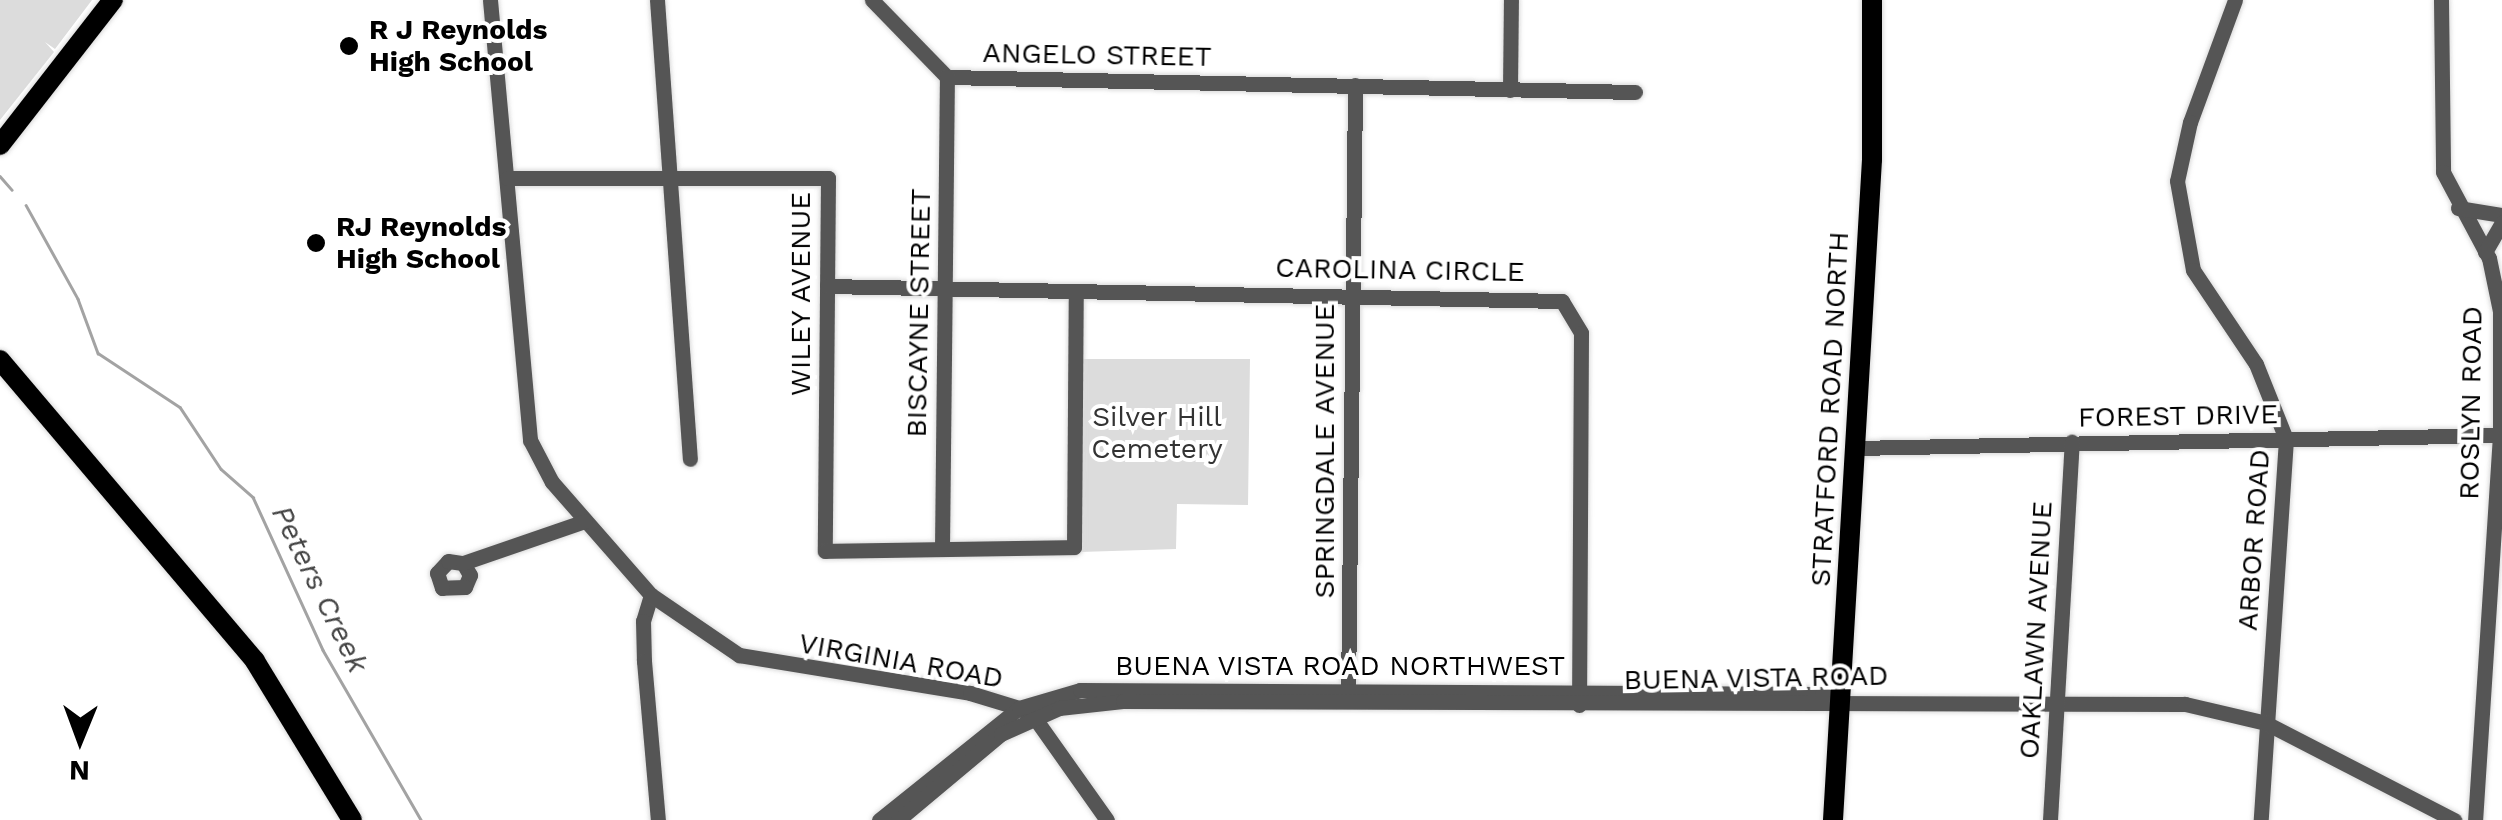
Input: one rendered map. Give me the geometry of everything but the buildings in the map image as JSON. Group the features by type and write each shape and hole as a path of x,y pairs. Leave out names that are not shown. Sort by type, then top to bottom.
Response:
{"main road":[{"path":"0,144 113,0"},
{"name":"STRATFORD ROAD NORTH","path":"1833,820 1872,159 1872,0"},
{"path":"0,360 255,661 352,820"}],"street":[{"name":"VIRGINIA ROAD","path":"490,0 530,440 552,482 650,595 739,655 970,694 1019,708 1034,717 1107,820"},
{"path":"657,0 690,459"},
{"name":"ANGELO STREET","path":"872,0 947,78 1355,86"},
{"path":"1510,90 1511,0"},
{"name":"ARBOR ROAD","path":"2235,0 2180,153 2178,200 2193,270 2256,364 2286,439 2260,820"},
{"name":"ROSLYN ROAD","path":"2441,0 2443,172 2458,208 2485,252 2500,311 2501,435 2475,820"},
{"name":"BISCAYNE STREET","path":"942,550 947,78"},
{"path":"1355,86 1635,92"},
{"name":"SPRINGDALE AVENUE","path":"1348,696 1355,86"},
{"name":"WILEY AVENUE","path":"507,178 828,178 825,551 942,550"},
{"path":"2458,208 2502,219 2485,252"},
{"name":"CAROLINA CIRCLE","path":"827,286 944,291 1543,297 1575,314 1582,375 1579,699"},
{"path":"942,550 1074,547 1076,292"},
{"name":"FOREST DRIVE","path":"1855,448 2501,435"},
{"name":"OAKLAWN AVENUE","path":"2050,820 2072,442"},
{"path":"463,563 585,521"},
{"path":"650,595 643,621 644,661 658,820"},
{"path":"2484,649 2502,648"},
{"name":"BUENA VISTA ROAD NORTHWEST","path":"879,820 1019,708 1096,689 1348,696"},
{"name":"BUENA VISTA ROAD","path":"1034,717 1091,702 1348,696 1822,707 1840,701 2186,704 2266,723 2454,820"},
{"path":"898,820 1001,734 1034,717"}],"green space":[{"path":"0,0 92,0 55,49 45,42 54,52 0,120"},
{"name":"Silver Hill Cemetery","path":"1081,359 1250,359 1248,505 1177,504 1176,549 1080,552"}],"waterway":[{"name":"Peters Creek","path":"0,176 12,190"},
{"name":"Peters Creek","path":"26,205 78,299 98,353 180,407 221,469 253,497 323,650 421,820"}],"place":[{"name":"R J Reynolds High School","path":"349,46"},
{"name":"RJ Reynolds High School","path":"316,243"}]}
